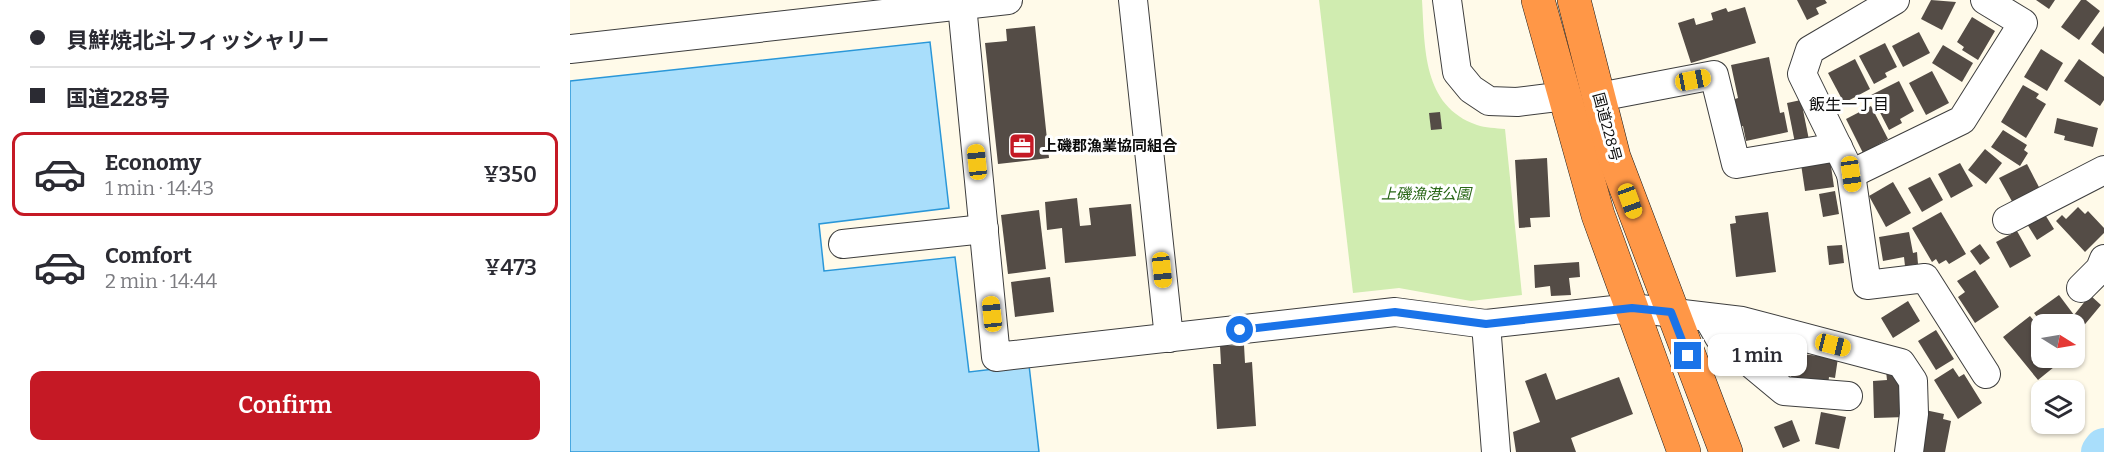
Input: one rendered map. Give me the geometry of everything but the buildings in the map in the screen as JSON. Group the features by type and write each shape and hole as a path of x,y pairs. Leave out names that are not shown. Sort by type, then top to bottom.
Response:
{"highway":[{"path":"1538,0 1598,215 1632,308 1677,446"},
{"name":"国道228号","path":"1574,0 1614,157 1726,452"}],"street":[{"path":"570,49 1008,0"},
{"path":"1133,0 1169,338"},
{"path":"1447,0 1457,72 1470,89 1489,100 1517,102 1565,96"},
{"path":"1895,0 1810,50 1802,74 1851,174 1867,285 1925,278 1986,374"},
{"path":"1851,174 1962,120 2023,23 1985,0"},
{"path":"962,5 996,357 1395,312 1486,324 1632,308 1671,312 1742,321 1901,363 1913,381 1914,414 1909,452"},
{"path":"1599,97 1714,75 1736,164 1838,147"},
{"path":"2007,220 2104,170"},
{"path":"843,244 984,229"},
{"path":"2080,288 2100,269 2104,259"},
{"path":"1708,318 1719,337 1784,391 1848,396"},
{"path":"1486,324 1496,452"}],"green space":[{"name":"上磯漁港公園","path":"1319,0 1422,0 1426,55 1436,89 1446,104 1459,116 1480,126 1505,129 1522,295 1471,301 1399,288 1353,293"}],"water":[{"path":"930,42 949,208 819,224 824,271 955,257 969,372 1029,365 1039,452 570,452 570,81"}],"waterway":[{"path":"2101,452 2104,448"}],"place":[{"name":"上磯郡漁業協同組合","path":"1022,146"}],"district":[{"name":"飯生一丁目","path":"1849,104"}],"route":[{"path":"1240,330 1395,312 1486,324 1632,308 1671,312 1688,356"}]}
